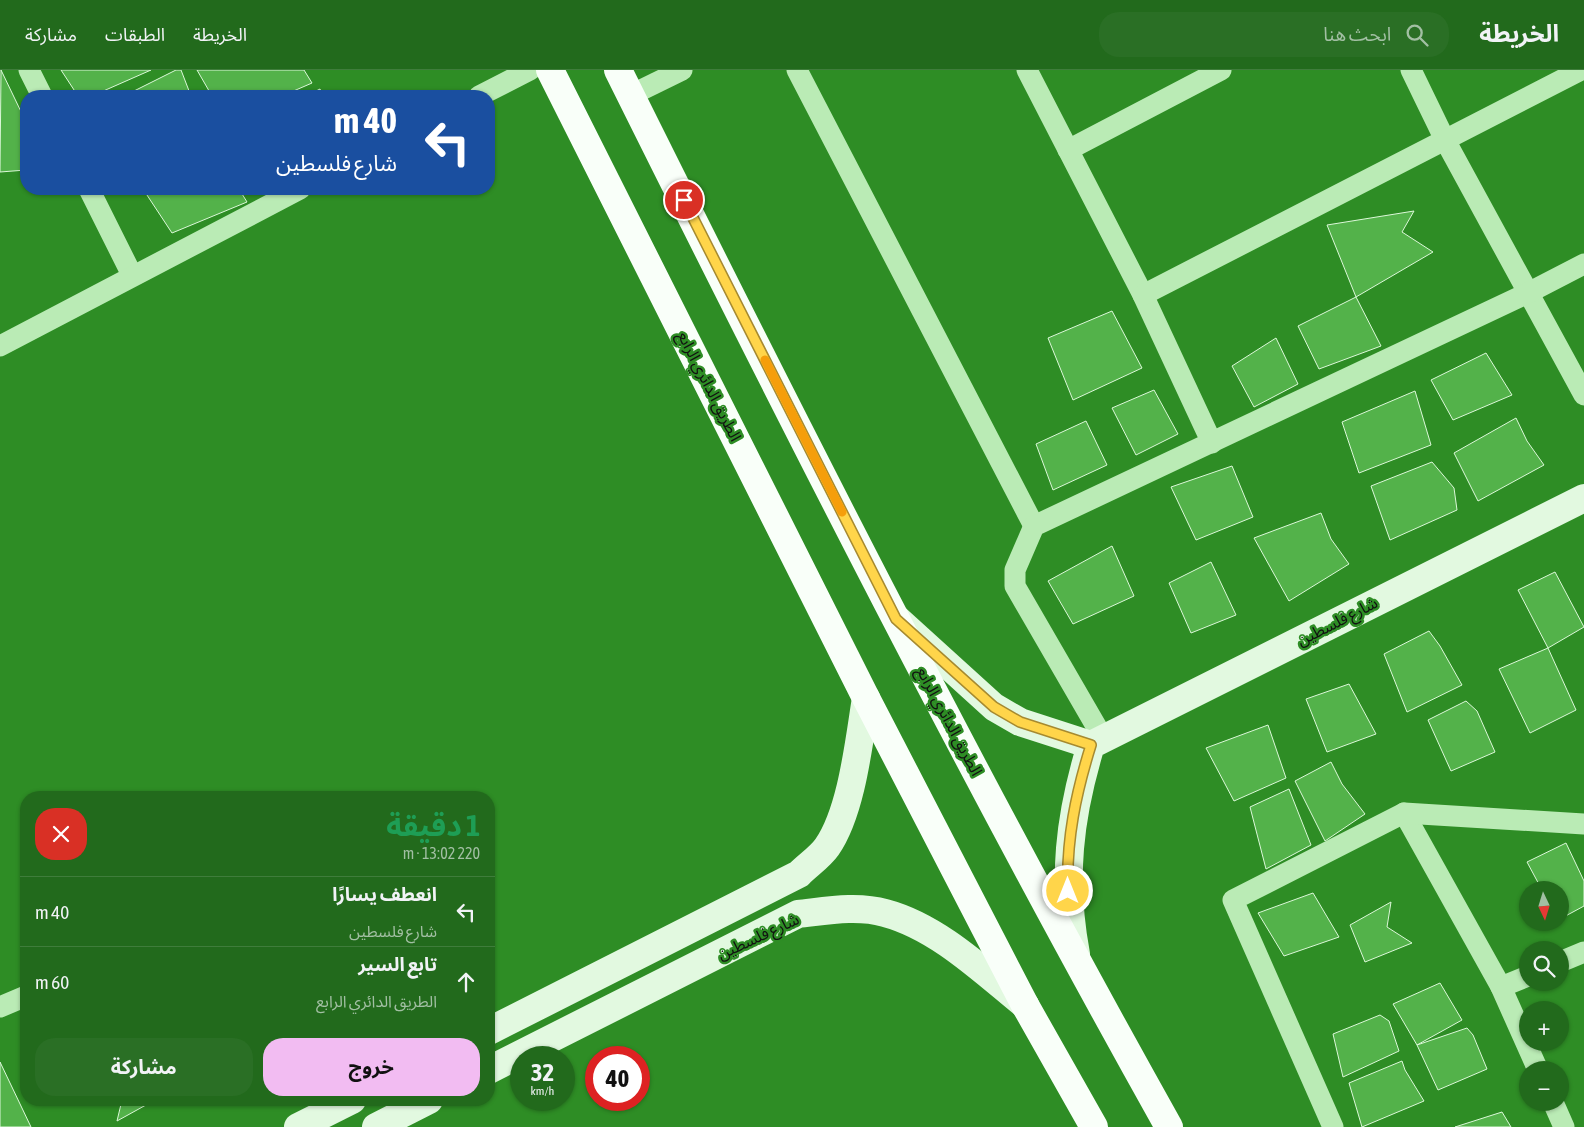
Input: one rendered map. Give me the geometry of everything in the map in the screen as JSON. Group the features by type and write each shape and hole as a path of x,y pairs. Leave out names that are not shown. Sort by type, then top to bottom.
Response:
{"main road":[{"name":"الطريق الدائري الرابع","path":"550,70 866,698 1025,1005 1094,1127"},
{"name":"الطريق الدائري الرابع","path":"618,70 896,619 1078,964 1169,1127"}],"street":[{"path":"29,70 39,90"},
{"path":"491,90 530,70"},
{"path":"631,95 682,70"},
{"path":"797,70 1034,526"},
{"path":"1027,70 1143,295 1212,444"},
{"path":"1068,150 1222,70"},
{"path":"1411,70 1445,140 1584,395"},
{"path":"1143,295 1581,70"},
{"path":"92,195 132,275"},
{"path":"0,346 132,275 288,195"},
{"path":"1097,741 1015,586 1015,570 1034,526 1212,444 1528,293 1584,264"},
{"name":"شارع فلسطين","path":"1097,741 1584,498"},
{"path":"896,619 994,707 1020,722 1097,741"},
{"path":"495,1028 800,874 827,847 842,815 856,758 866,698"},
{"path":"1078,964 1070,921 1067,876 1070,840 1078,787 1097,741"},
{"path":"1404,813 1501,987 1534,1061"},
{"path":"1333,1127 1232,900 1404,813 1584,824"},
{"name":"شارع فلسطين","path":"495,1067 798,914 843,909 885,913 925,931 962,953 1025,1005"},
{"path":"1569,958 1584,952"},
{"path":"1501,987 1519,980"},
{"path":"0,1007 20,999"},
{"path":"298,1127 340,1106"},
{"path":"376,1127 417,1106"},
{"path":"1557,1111 1564,1127"}],"building":[{"path":"1,70 20,110 20,170 0,172"},
{"path":"61,70 151,70 106,90 74,90"},
{"path":"176,70 181,70 189,90 136,90"},
{"path":"197,70 304,70 312,83 296,90 209,90"},
{"path":"147,195 243,195 247,202 172,233"},
{"path":"1414,211 1402,232 1433,252 1356,297 1327,225"},
{"path":"1356,297 1381,346 1319,369 1298,326"},
{"path":"1112,311 1142,368 1073,400 1048,338"},
{"path":"1276,338 1298,384 1254,407 1232,366"},
{"path":"1486,353 1512,395 1453,420 1431,380"},
{"path":"1154,390 1178,434 1136,455 1112,408"},
{"path":"1415,391 1431,445 1359,473 1342,422"},
{"path":"1516,418 1527,441 1544,465 1478,501 1454,453"},
{"path":"1086,421 1107,465 1053,490 1036,444"},
{"path":"1432,462 1454,488 1457,510 1390,540 1371,486"},
{"path":"1232,466 1253,517 1196,540 1171,487"},
{"path":"1321,513 1331,539 1349,564 1289,601 1254,538"},
{"path":"1112,546 1134,596 1073,624 1048,581"},
{"path":"1211,562 1236,615 1191,633 1169,583"},
{"path":"1555,572 1584,627 1548,648 1518,590"},
{"path":"1429,631 1440,646 1462,685 1407,712 1384,654"},
{"path":"1548,648 1576,710 1530,733 1499,669"},
{"path":"1349,684 1376,734 1327,752 1306,699"},
{"path":"1466,701 1477,711 1495,752 1451,771 1428,720"},
{"path":"1268,725 1286,778 1234,801 1206,748"},
{"path":"1331,762 1342,784 1365,814 1325,841 1295,781"},
{"path":"1289,789 1311,845 1266,869 1250,807"},
{"path":"1566,843 1584,881 1584,906 1569,914 1569,881 1537,881 1527,862"},
{"path":"1313,893 1339,937 1284,956 1258,913"},
{"path":"1391,902 1387,927 1412,943 1365,962 1350,925"},
{"path":"1440,983 1462,1020 1417,1045 1393,1004"},
{"path":"1380,1015 1389,1021 1399,1051 1343,1077 1333,1034"},
{"path":"1467,1028 1473,1035 1487,1069 1438,1090 1417,1045"},
{"path":"1402,1061 1405,1070 1424,1101 1362,1127 1349,1083"},
{"path":"0,1062 31,1127 0,1127"},
{"path":"121,1106 144,1106 117,1121"},
{"path":"1502,1112 1511,1127 1455,1127"}],"slow traffic":[{"path":"765,360 842,512"}],"route":[{"path":"684,200 896,619 994,707 1020,722 1048,733 1091,745 1078,787 1070,832 1067,876 1068,891"}]}
